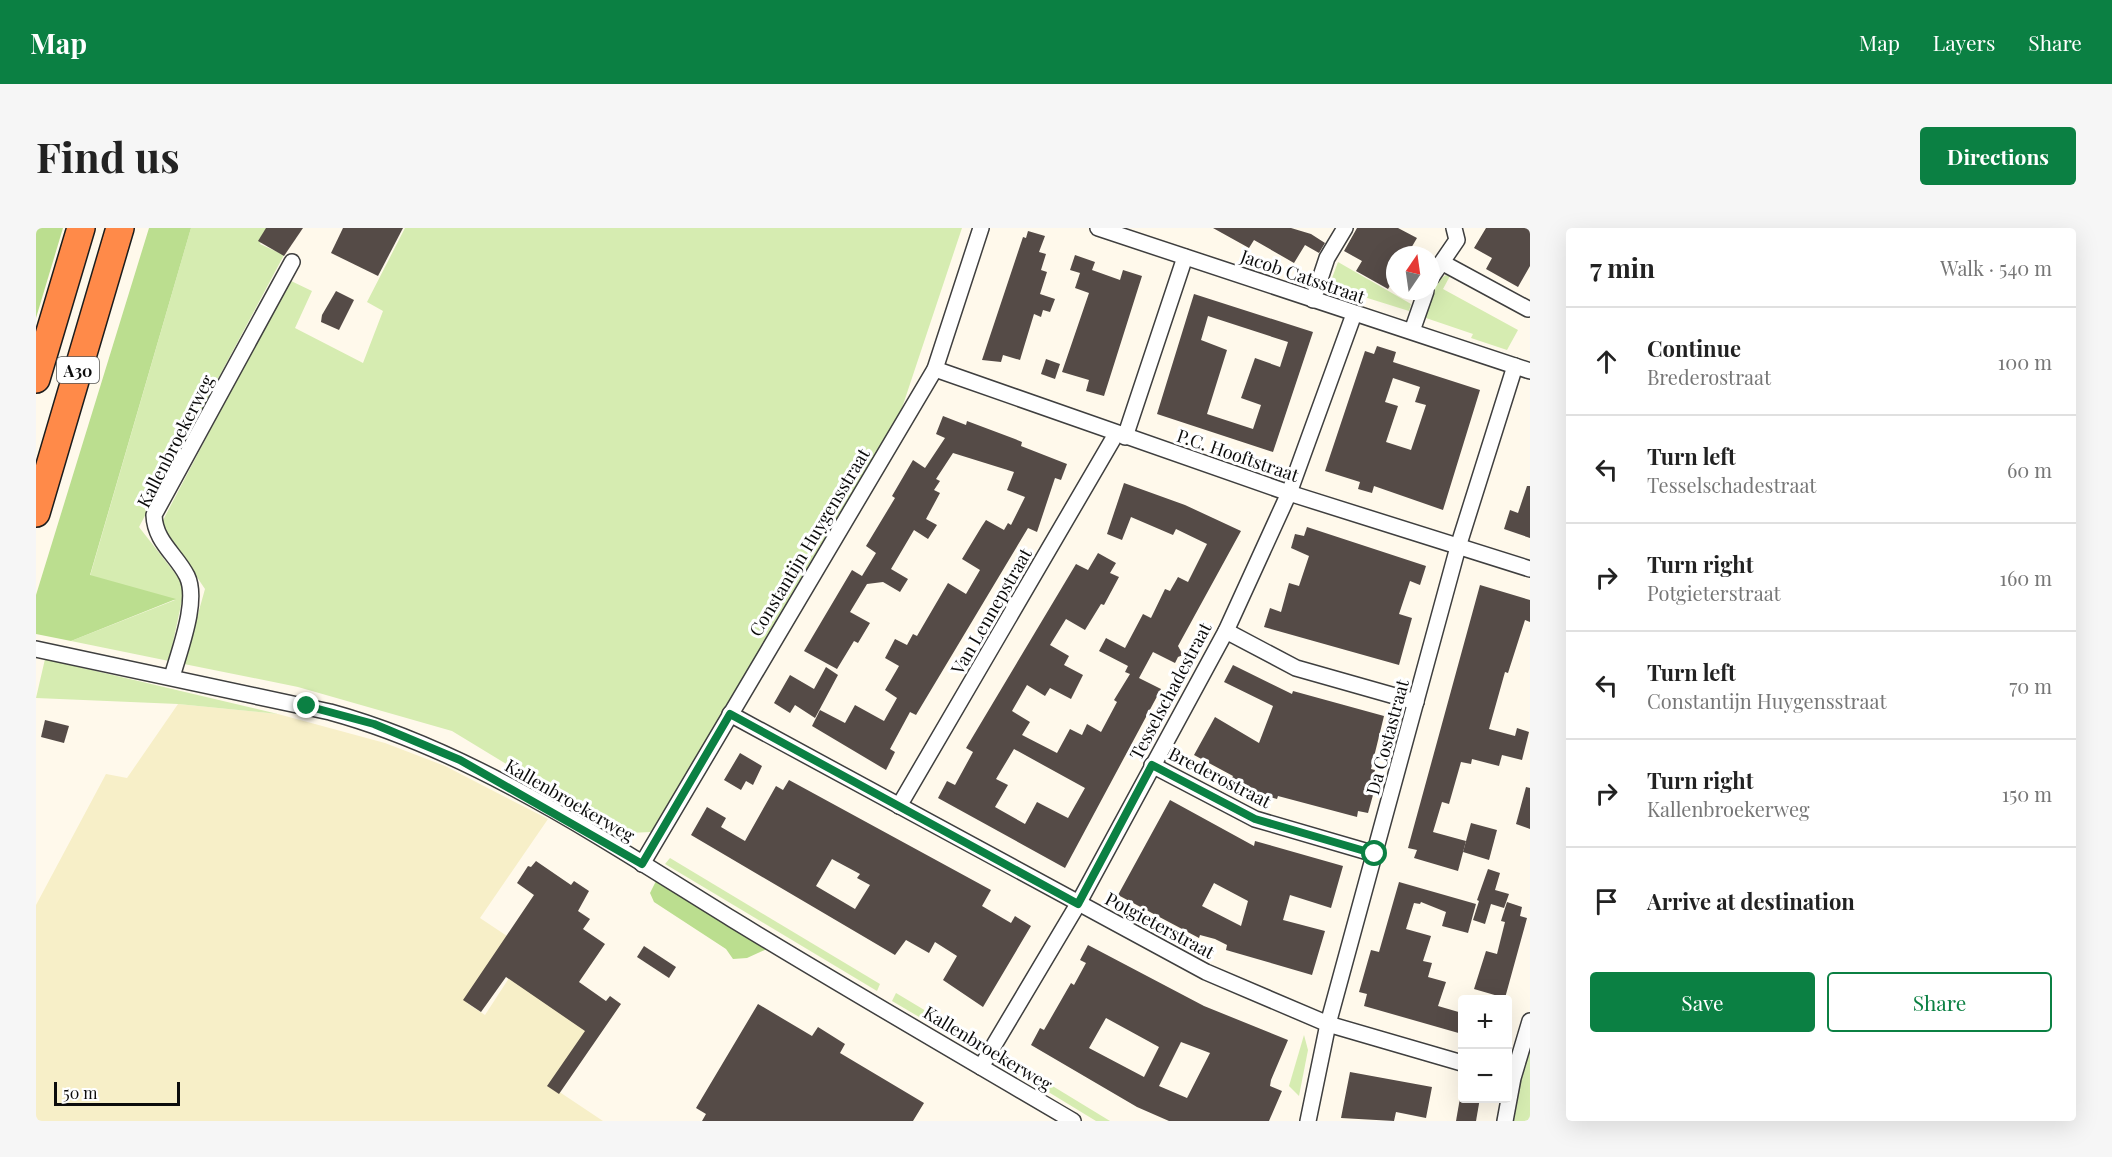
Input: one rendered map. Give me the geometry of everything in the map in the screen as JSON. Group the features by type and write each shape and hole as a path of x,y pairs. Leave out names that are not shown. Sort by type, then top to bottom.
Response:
{"highway":[{"name":"A30","path":"36,379 81,228"},
{"name":"A30","path":"36,513 120,228"}],"street":[{"name":"Constantijn Huygensstraat","path":"642,864 935,369 981,228"},
{"name":"Jacob Catsstraat","path":"1098,228 1530,371"},
{"path":"1313,300 1327,258 1346,228"},
{"path":"1440,267 1457,240 1454,228"},
{"name":"Van Lennepstraat","path":"899,806 1121,435 1185,257"},
{"name":"Kallenbroekerweg","path":"172,677 189,612 191,594 188,577 155,530 154,515 292,262"},
{"path":"1443,263 1528,309"},
{"path":"1412,331 1423,300"},
{"name":"Tesselschadestraat","path":"981,1067 1078,904 1226,631 1289,493 1354,314"},
{"name":"Da Costastraat","path":"1308,1121 1328,1024 1458,547 1515,366"},
{"name":"P.C. Hooftstraat","path":"935,369 1289,493 1530,569"},
{"path":"1226,631 1296,668 1416,702"},
{"name":"Kallenbroekerweg","path":"36,649 330,712 395,732 460,760 642,864 1073,1121"},
{"name":"Potgieterstraat","path":"730,714 1206,972 1328,1024 1458,1062"},
{"name":"Brederostraat","path":"1152,765 1255,819 1375,854"},
{"path":"1512,1072 1530,1022"},
{"path":"1505,1121 1507,1103"}],"shaded area":[{"path":"178,704 278,714 385,743 445,766 548,819 480,918 510,938 467,1003 485,1015 511,975 591,1029 552,1087 603,1121 36,1121 36,905 106,774 127,778"}],"green space":[{"path":"36,228 63,228 36,318"},
{"path":"149,228 191,228 90,575 176,599 71,641 36,634 36,595"},
{"path":"191,228 267,228 260,244 284,255 139,527 185,586 169,661 71,641 175,600 90,576"},
{"path":"405,228 962,228 902,408 658,826 651,832 628,833 554,793 452,731 298,687 184,664 205,589 161,524 289,280 312,291 295,328 363,363 383,311 367,302"},
{"path":"1338,262 1386,290 1386,300 1404,300 1411,304 1409,311 1329,286"},
{"path":"1446,275 1450,276 1443,289 1518,330 1507,350 1471,338 1473,334 1423,317 1428,300 1440,300 1440,279"},
{"path":"45,659 278,714 178,704 36,698"},
{"path":"670,858 880,984 877,991 665,864"},
{"path":"656,881 767,949 747,958 733,959 726,949 654,902 650,893"},
{"path":"896,993 981,1044 977,1051 892,1001"},
{"path":"1304,1035 1308,1050 1299,1096 1289,1086"},
{"path":"1530,1041 1530,1121 1514,1121 1515,1100"},
{"path":"1008,1059 1110,1121 1096,1121 1004,1065"}],"building":[{"path":"266,228 303,228 284,256 258,241"},
{"path":"343,228 403,228 378,276 331,253"},
{"path":"1213,228 1291,228 1311,234 1325,243 1319,253 1305,245 1294,263 1254,240 1249,248"},
{"path":"1357,228 1398,228 1417,238 1412,246 1386,246 1386,288 1356,271 1362,261 1344,251"},
{"path":"1486,228 1530,228 1530,266 1518,287 1486,269 1492,258 1474,248"},
{"path":"1028,231 1045,236 1039,252 1046,254 1041,270 1047,272 1040,294 1055,299 1050,312 1043,310 1041,317 1034,314 1020,360 1003,355 1001,362 982,360 1023,237 1026,238"},
{"path":"1075,255 1095,262 1092,270 1120,280 1123,270 1142,276 1104,396 1086,391 1089,380 1062,372 1089,293 1075,288 1080,273 1070,270"},
{"path":"336,291 354,300 339,330 321,322 322,315"},
{"path":"1194,294 1313,332 1273,452 1157,414","holes":["1208,316 1288,342 1280,367 1255,358 1241,398 1261,405 1253,429 1207,414 1227,350 1201,340"]},
{"path":"1377,346 1396,352 1393,362 1480,390 1443,510 1374,486 1372,493 1358,489 1360,482 1325,471 1365,351 1374,354","holes":["1393,378 1420,387 1415,402 1426,405 1411,450 1386,442 1398,406 1385,402"]},
{"path":"1046,359 1060,364 1055,379 1041,374"},
{"path":"943,416 966,425 967,421 1015,439 1022,442 1021,446 1067,464 1061,480 1055,478 1037,532 1028,528 916,715 910,712 890,749 895,752 886,770 812,726 820,710 845,723 855,705 884,721 897,698 885,690 899,666 885,658 895,639 907,645 913,634 917,636 948,583 966,594 980,570 962,559 982,526 986,520 1004,530 1008,523 1011,525 1025,497 1007,490 1014,472 953,453 936,479 940,481 934,490 940,493 926,519 937,525 928,539 914,530 891,569 908,579 900,592 883,582 867,584 850,612 870,623 858,643 854,641 837,669 804,651 852,570 862,576 876,553 866,546 895,498 892,496 913,460 925,468 945,438 936,434"},
{"path":"1124,483 1185,505 1241,531 1178,646 1183,655 1178,657 1175,663 1153,652 1139,678 1161,689 1065,868 938,798 947,781 955,785 973,752 966,748 1076,564 1088,570 1098,553 1116,563 1110,573 1119,577 1104,605 1101,604 1085,630 1066,619 1050,645 1069,656 1064,665 1083,675 1071,699 1050,688 1045,696 1027,685 1012,711 1030,722 1022,735 1057,753 1070,729 1082,735 1087,724 1101,732 1117,702 1114,700 1130,674 1125,672 1128,666 1099,651 1106,638 1125,648 1143,614 1151,618 1165,589 1170,591 1178,577 1188,582 1207,544 1176,529 1173,535 1131,517 1122,540 1107,534","holes":["1014,749 1085,788 1068,818 1037,802 1025,824 995,807 1008,785 996,779"]},
{"path":"1527,486 1530,486 1530,538 1504,529 1510,510 1518,513"},
{"path":"1307,527 1426,566 1420,585 1410,581 1399,614 1412,618 1399,665 1264,627 1270,608 1281,612 1289,583 1299,586 1309,556 1291,548 1295,534 1304,536"},
{"path":"1480,585 1530,600 1530,622 1525,620 1508,673 1505,672 1489,729 1515,736 1517,728 1529,732 1522,760 1502,755 1499,766 1472,759 1471,764 1461,762 1449,804 1442,802 1433,832 1466,841 1458,871 1414,858 1417,850 1408,848"},
{"path":"1233,665 1292,694 1293,691 1384,716 1371,769 1375,770 1369,794 1373,795 1368,813 1358,811 1357,817 1278,796 1277,799 1253,792 1231,780 1233,776 1194,755 1215,717 1259,743 1273,706 1224,682"},
{"path":"826,667 838,675 815,718 795,705 790,713 774,703 790,675 814,689"},
{"path":"45,720 69,726 64,743 41,737"},
{"path":"740,753 762,766 753,785 746,781 741,790 724,780"},
{"path":"789,780 991,890 982,906 1011,923 1015,916 1031,926 983,1007 943,980 957,956 935,942 929,953 906,940 895,955 691,835 707,807 726,818 721,827 745,841 776,786 783,790","holes":["832,859 860,874 857,878 870,885 855,909 816,886"]},
{"path":"1526,787 1530,788 1530,829 1516,824"},
{"path":"1170,800 1254,846 1255,841 1343,866 1331,908 1290,895 1283,920 1325,931 1312,975 1226,950 1227,945 1200,935 1199,938 1118,895","holes":["1214,883 1248,901 1241,926 1202,906"]},
{"path":"1471,823 1497,830 1489,860 1463,852"},
{"path":"536,861 571,885 574,881 589,891 578,911 590,919 583,929 605,944 579,982 606,1001 610,996 621,1004 559,1094 547,1086 585,1031 506,977 481,1012 463,1000 534,895 517,883 528,866 531,867"},
{"path":"1488,869 1500,873 1495,890 1509,894 1504,908 1491,904 1485,924 1473,920 1479,901 1477,900"},
{"path":"1399,882 1476,904 1468,933 1442,926 1446,912 1421,902 1420,904 1414,903 1406,929 1431,936 1423,961 1432,963 1428,977 1446,982 1438,1006 1458,1012 1458,1033 1364,1006 1367,994 1359,992 1371,950 1379,952"},
{"path":"1507,902 1522,907 1520,916 1527,918 1506,995 1495,995 1474,989 1486,951 1497,954 1505,922 1501,921"},
{"path":"1088,945 1204,1006 1288,1040 1271,1080 1270,1086 1282,1091 1269,1121 1169,1121 1137,1107 1031,1045 1040,1028 1044,1030 1071,983 1074,985 1086,963 1080,960","holes":["1106,1018 1159,1047 1144,1077 1089,1048","1181,1042 1210,1053 1187,1098 1159,1086"]},
{"path":"644,946 676,967 669,978 637,957"},
{"path":"758,1004 812,1036 818,1027 845,1044 840,1053 924,1103 913,1121 702,1121 706,1114 696,1108"},
{"path":"1350,1072 1432,1087 1426,1118 1396,1112 1394,1121 1341,1118"},
{"path":"1459,1103 1479,1103 1476,1121 1456,1121"}],"route":[{"path":"307,706 374,724 460,760 642,864 730,714 1078,904 1152,765 1255,819 1375,854"}]}
